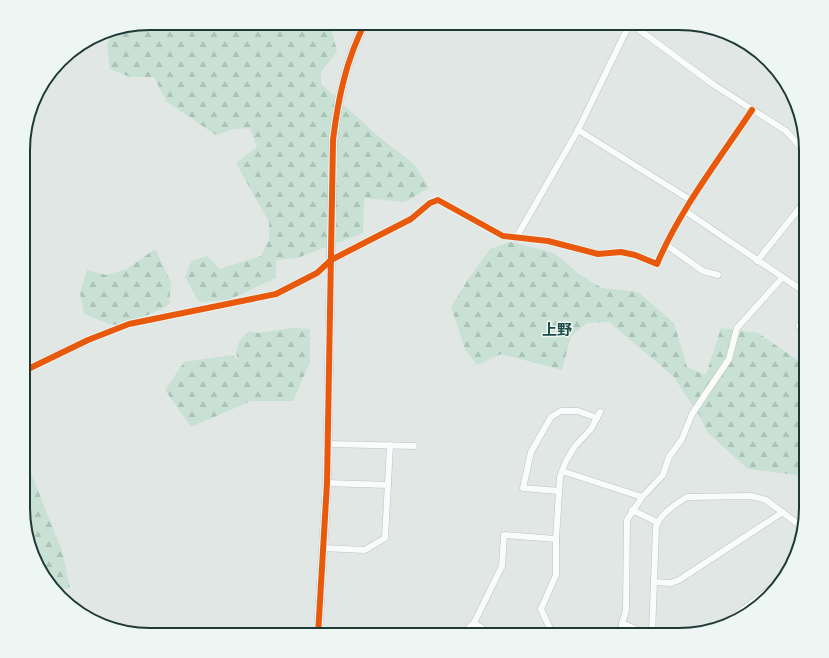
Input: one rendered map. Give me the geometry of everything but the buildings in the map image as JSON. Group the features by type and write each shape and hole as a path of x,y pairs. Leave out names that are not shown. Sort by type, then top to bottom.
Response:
{"street":[{"path":"318,628 328,483 333,140 336,114 344,78 362,30"},
{"path":"516,238 578,130 627,30"},
{"path":"639,30 714,85 786,131 799,145"},
{"path":"30,368 88,340 129,324 276,294 317,273 331,260 411,219 430,203 438,200 503,236 548,241 598,254 621,252 635,255 657,264 665,244 685,211 752,110"},
{"path":"578,130 692,201"},
{"path":"757,261 799,209"},
{"path":"685,211 799,289"},
{"path":"665,244 703,271 718,275"},
{"path":"621,628 626,610 627,520 632,510 642,497 663,475 669,457 682,440 692,414 730,359 737,328 782,278"},
{"path":"550,628 541,609 556,575 556,538 559,491 562,471 575,446 591,429 598,415 578,411 561,411 551,417 531,452 523,488 559,491"},
{"path":"328,444 414,446"},
{"path":"324,548 364,550 385,538 390,445"},
{"path":"562,471 642,497"},
{"path":"328,483 388,485"},
{"path":"652,628 657,522 680,501 687,497 751,496 766,500 798,524"},
{"path":"632,510 657,522"},
{"path":"654,582 671,583 679,580 783,512"},
{"path":"469,628 474,623 502,566 504,535 556,538"},
{"path":"474,623 482,628"},
{"path":"622,623 633,628"}],"green space":[{"path":"150,30 332,30 337,52 321,72 321,84 378,136 415,165 429,188 405,202 364,198 363,233 297,258 276,260 276,278 228,300 199,302 185,277 191,261 207,256 220,269 261,256 269,240 269,222 236,163 257,147 250,128 234,129 216,135 167,102 154,77 130,77 110,69 107,44 112,36 134,31"},
{"path":"511,242 554,253 579,274 602,288 638,292 674,323 687,367 706,375 721,328 758,333 799,361 799,475 748,469 707,432 700,416 673,376 609,322 587,323 571,336 562,370 501,354 477,365 465,349 451,307 467,281 490,249"},
{"path":"155,249 171,282 169,304 139,319 132,327 109,324 84,314 80,293 87,270 106,275 127,269"},
{"path":"292,328 310,329 310,362 293,401 251,401 191,427 165,390 184,362 232,355 237,359 239,343 249,331 259,333"},
{"path":"30,471 62,551 70,588 62,589 46,568 39,554 32,532 30,516"}],"cycle path":[{"path":"318,628 327,483 333,140 337,110 344,80 362,30"},
{"path":"30,368 88,340 129,324 276,294 317,273 331,260 411,219 430,203 438,200 503,236 548,241 598,254 621,252 635,255 657,264 666,244 688,205 752,110"}],"district":[{"name":"上野","path":"557,330"}]}
